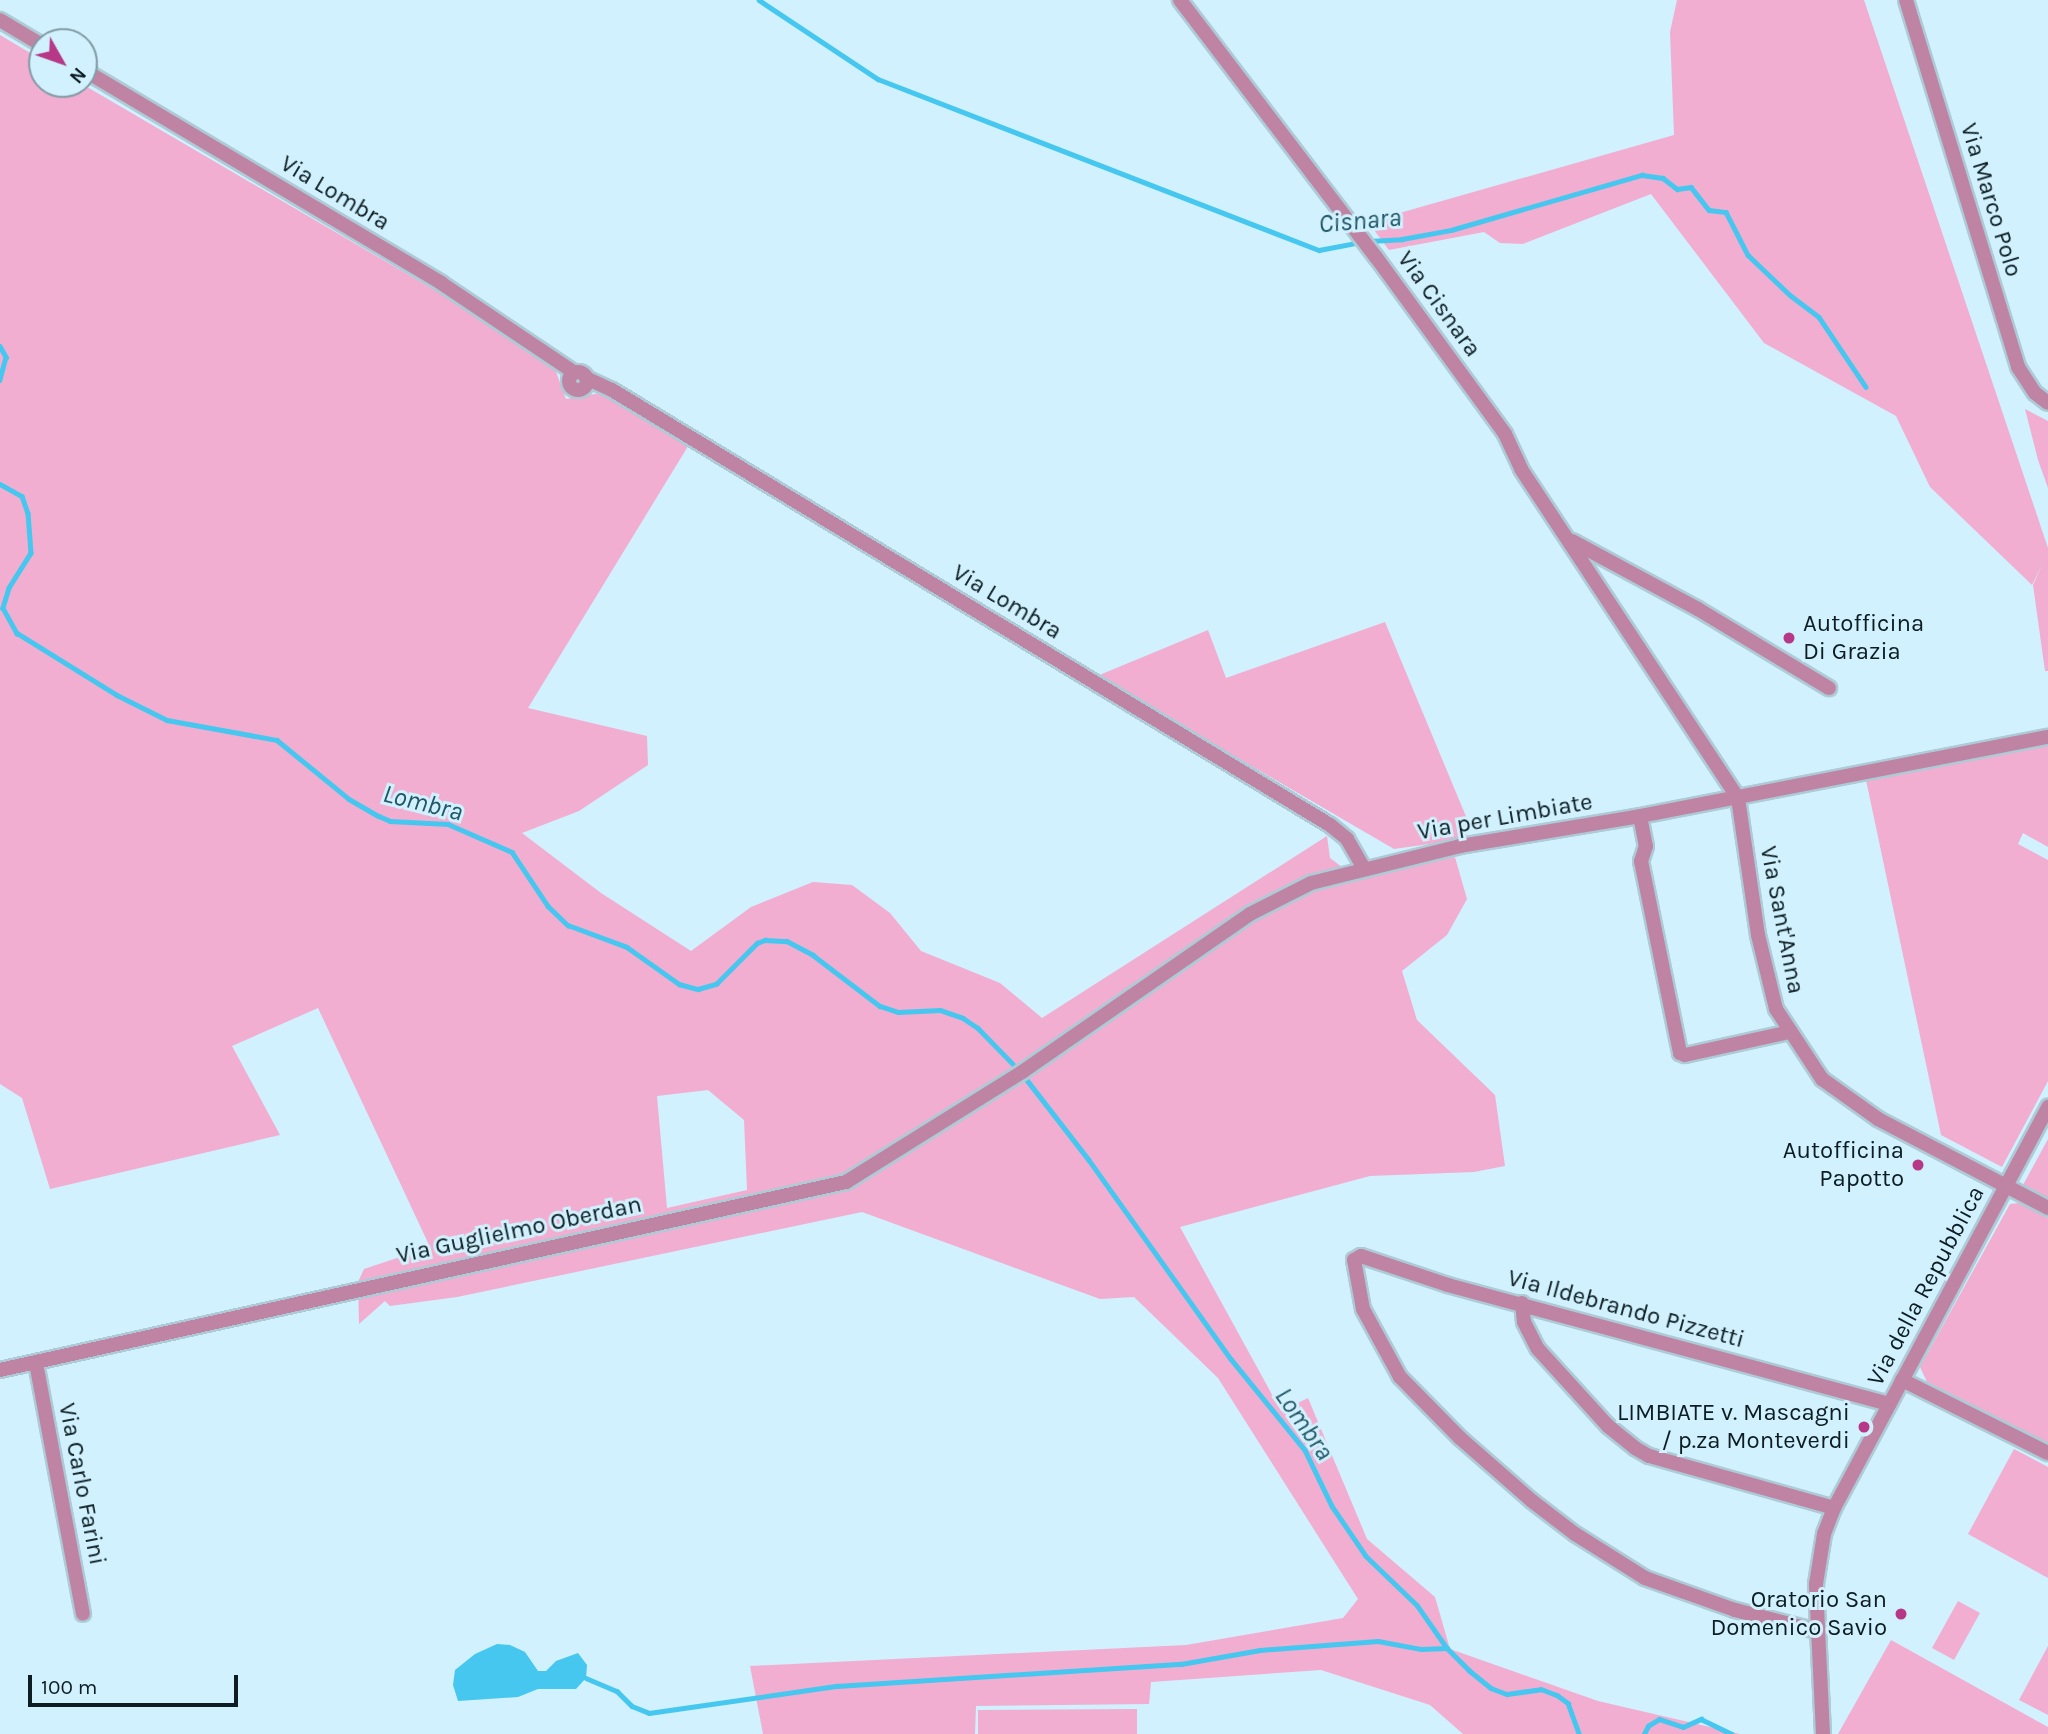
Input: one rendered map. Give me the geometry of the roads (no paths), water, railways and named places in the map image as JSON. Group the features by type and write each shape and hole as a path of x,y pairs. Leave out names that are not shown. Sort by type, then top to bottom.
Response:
{"street":[{"name":"Via Cisnara","path":"1180,0 1376,257 1505,434 1521,469 1595,579"},
{"name":"Via Marco Polo","path":"1909,1 2018,367 2035,393 2048,403"},
{"path":"0,20 28,37"},
{"name":"Via Lombra","path":"98,78 441,283 559,361 579,379 612,390 1330,825 1347,839 1364,868"},
{"path":"1570,540 1698,609 1829,688"},
{"name":"Via Sant'Anna","path":"1595,579 1738,798 1767,978 1776,1009 1822,1079 1878,1119 2048,1208"},
{"name":"Via per Limbiate","path":"1022,1072 1251,914 1311,883 1471,844 1738,798 2048,737"},
{"path":"1640,816 1646,846 1641,861 1680,1053 1685,1055 1790,1032"},
{"name":"Via Guglielmo Oberdan","path":"0,1370 846,1182 1022,1072"},
{"name":"Via della Repubblica","path":"1823,1734 1816,1584 1825,1534 1834,1508 2048,1107"},
{"name":"Via Ildebrando Pizzetti","path":"1817,1631 1735,1610 1646,1578 1575,1534 1532,1501 1460,1438 1400,1377 1363,1309 1354,1259 1361,1256 1448,1284 1889,1404"},
{"path":"1522,1303 1524,1322 1538,1349 1608,1426 1635,1448 1649,1456 1834,1508"},
{"name":"Via Carlo Farini","path":"36,1363 83,1614"},
{"path":"1902,1380 2048,1453"}],"water":[{"path":"497,1644 510,1645 525,1652 538,1671 546,1671 556,1661 578,1653 587,1665 586,1678 576,1689 538,1689 518,1697 458,1701 453,1685 455,1670 475,1654"}],"waterway":[{"name":"Cisnara","path":"759,0 878,79 1319,250 1361,242"},
{"name":"Cisnara","path":"1369,241 1402,239 1451,230 1642,175 1663,178 1677,189 1691,187 1709,210 1726,212 1748,255 1790,295 1819,317 1866,387"},
{"name":"Lombra","path":"0,346 6,357 0,380"},
{"name":"Lombra","path":"0,484 22,496 28,513 31,553 9,588 3,608 17,633 117,695 167,720 277,740 349,799 379,816 390,821 448,824 512,852 548,906 568,925 627,947 679,984 698,989 716,984 757,943 765,940 787,941 813,955 880,1006 898,1012 940,1010 963,1018 978,1028 1013,1064"},
{"name":"Lombra","path":"1027,1080 1089,1160 1231,1359 1305,1450 1332,1506 1366,1556 1417,1605 1447,1648 1470,1671 1491,1688 1507,1694 1541,1689 1557,1695 1568,1703 1579,1734"},
{"path":"586,1678 617,1691 632,1706 649,1713 837,1686 1181,1664 1260,1650 1378,1641 1421,1649 1447,1648"},
{"name":"Lombra","path":"1644,1734 1648,1726 1659,1719 1683,1727 1701,1719 1732,1734"}],"place":[{"name":"Autofficina Di Grazia","path":"1789,638"},
{"name":"Autofficina Papotto","path":"1918,1165"},
{"name":"LIMBIATE v. Mascagni / p.za Monteverdi","path":"1864,1427"},
{"name":"Oratorio San Domenico Savio","path":"1901,1614"}]}
